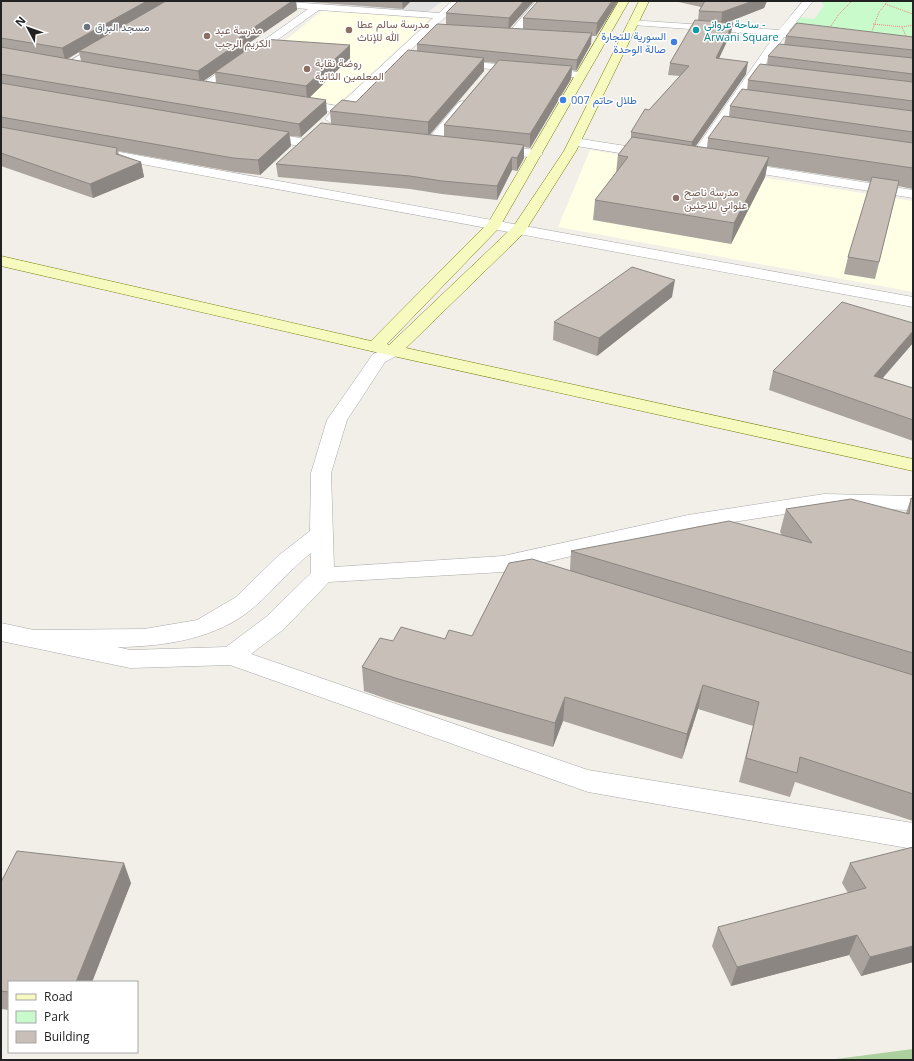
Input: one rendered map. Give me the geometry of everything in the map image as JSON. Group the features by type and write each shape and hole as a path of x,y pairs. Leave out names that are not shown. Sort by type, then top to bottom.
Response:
{"main road":[{"path":"383,352 494,225 580,75 596,41 624,1"},
{"path":"383,352 519,230 575,142 644,1"},
{"path":"1,261 383,352 913,465"}],"street":[{"path":"239,1 442,16"},
{"path":"324,125 342,110 457,1"},
{"path":"528,36 509,35 541,1"},
{"path":"694,161 781,34 808,1"},
{"path":"218,91 199,88 316,7"},
{"path":"633,22 781,34 828,34"},
{"path":"428,29 444,30"},
{"path":"66,66 112,39"},
{"path":"767,54 783,56"},
{"path":"397,58 412,60"},
{"path":"443,62 580,75"},
{"path":"51,63 80,68"},
{"path":"486,79 495,67"},
{"path":"753,75 768,77"},
{"path":"432,142 471,96"},
{"path":"736,100 751,103"},
{"path":"287,101 342,110"},
{"path":"717,128 733,130"},
{"path":"250,134 305,143"},
{"path":"294,153 314,135"},
{"path":"417,141 447,144"},
{"path":"575,142 664,156"},
{"path":"484,148 536,154"},
{"path":"84,150 268,177 519,230 913,302"},
{"path":"679,158 708,163"},
{"path":"722,164 913,194"},
{"path":"323,575 321,473 337,420 383,352"},
{"path":"231,656 275,623 323,575 503,564 688,522 824,501 913,503"},
{"path":"31,639 144,638 203,627 244,603 288,560 321,534"},
{"path":"503,564 548,578"},
{"path":"1,632 130,659 231,656 588,781 913,836"}],"path":[{"path":"828,34 839,14 852,1"},
{"path":"871,34 873,24 888,1"},
{"path":"885,4 913,13"},
{"path":"873,24 902,27 913,24"},
{"path":"902,27 908,38"},
{"path":"900,37 913,39"}],"shaded area":[{"path":"246,1 443,1 423,15"},
{"path":"323,10 430,19 337,105 226,88"},
{"path":"590,150 913,201 913,292 558,227"}],"green space":[{"path":"821,1 913,1 913,46 790,32 799,17 814,19 824,6"},
{"path":"913,1049 913,1060 828,1060"}],"building":[{"path":"1,1 147,1 62,48 1,38"},
{"path":"166,1 292,1 239,38 246,38 198,71 79,51"},
{"path":"458,1 524,1 509,18 446,13"},
{"path":"538,1 612,1 597,23 523,18"},
{"path":"705,1 753,1 722,12 699,11"},
{"path":"695,20 733,23 716,58 748,62 692,142 631,132 645,109 649,110 689,66 670,63"},
{"path":"797,23 913,37 913,50 786,36"},
{"path":"437,24 592,33 577,60 417,44"},
{"path":"262,39 350,45 306,86 215,72"},
{"path":"779,44 913,58 913,74 768,56"},
{"path":"1,47 114,67 326,100 299,124 1,74"},
{"path":"408,50 484,58 428,122 330,111 342,100 356,102"},
{"path":"499,60 572,66 530,134 444,125"},
{"path":"760,64 913,82 913,101 748,80"},
{"path":"1,83 289,132 258,160 233,158 1,117"},
{"path":"742,89 913,111 913,132 730,106"},
{"path":"724,116 913,143 913,168 708,138"},
{"path":"321,123 524,145 517,158 512,157 497,186 442,181 410,176 276,164"},
{"path":"1,127 117,148 116,154 141,162 90,184 1,153"},
{"path":"632,137 769,157 734,223 595,200 628,157 618,155"},
{"path":"872,177 899,181 879,262 848,257"},
{"path":"632,267 675,280 599,338 554,322"},
{"path":"842,302 913,323 913,331 874,376 913,388 913,420 773,371"},
{"path":"911,498 913,499 913,653 571,551 729,521 812,543 786,509 851,499 909,514"},
{"path":"532,559 913,675 913,794 800,757 797,773 746,758 759,702 703,685 687,734 565,697 555,723 395,678 362,667 380,638 393,641 401,627 445,639 449,630 472,636 509,563"},
{"path":"913,847 913,946 870,957 857,935 737,967 718,927 866,888 850,863"},
{"path":"17,851 124,863 76,981 8,981 8,992 1,991 1,882"}],"place":[{"name":"مسجد البراق","path":"87,27"},
{"name":"مدرسة سالم عطا الله للإناث","path":"349,30"},
{"name":"ساحة عرواني - Arwani Square","path":"696,30"},
{"name":"مدرسة عبد الكريم الرجب","path":"207,36"},
{"name":"السورية للتجارة صالة الوحدة","path":"674,42"},
{"name":"روضة نقابة المعلمين الثانية","path":"307,69"},
{"name":"طلال حاتم 007","path":"563,100"},
{"name":"مدرسة ناصح علواني للاجئين","path":"676,198"}]}
